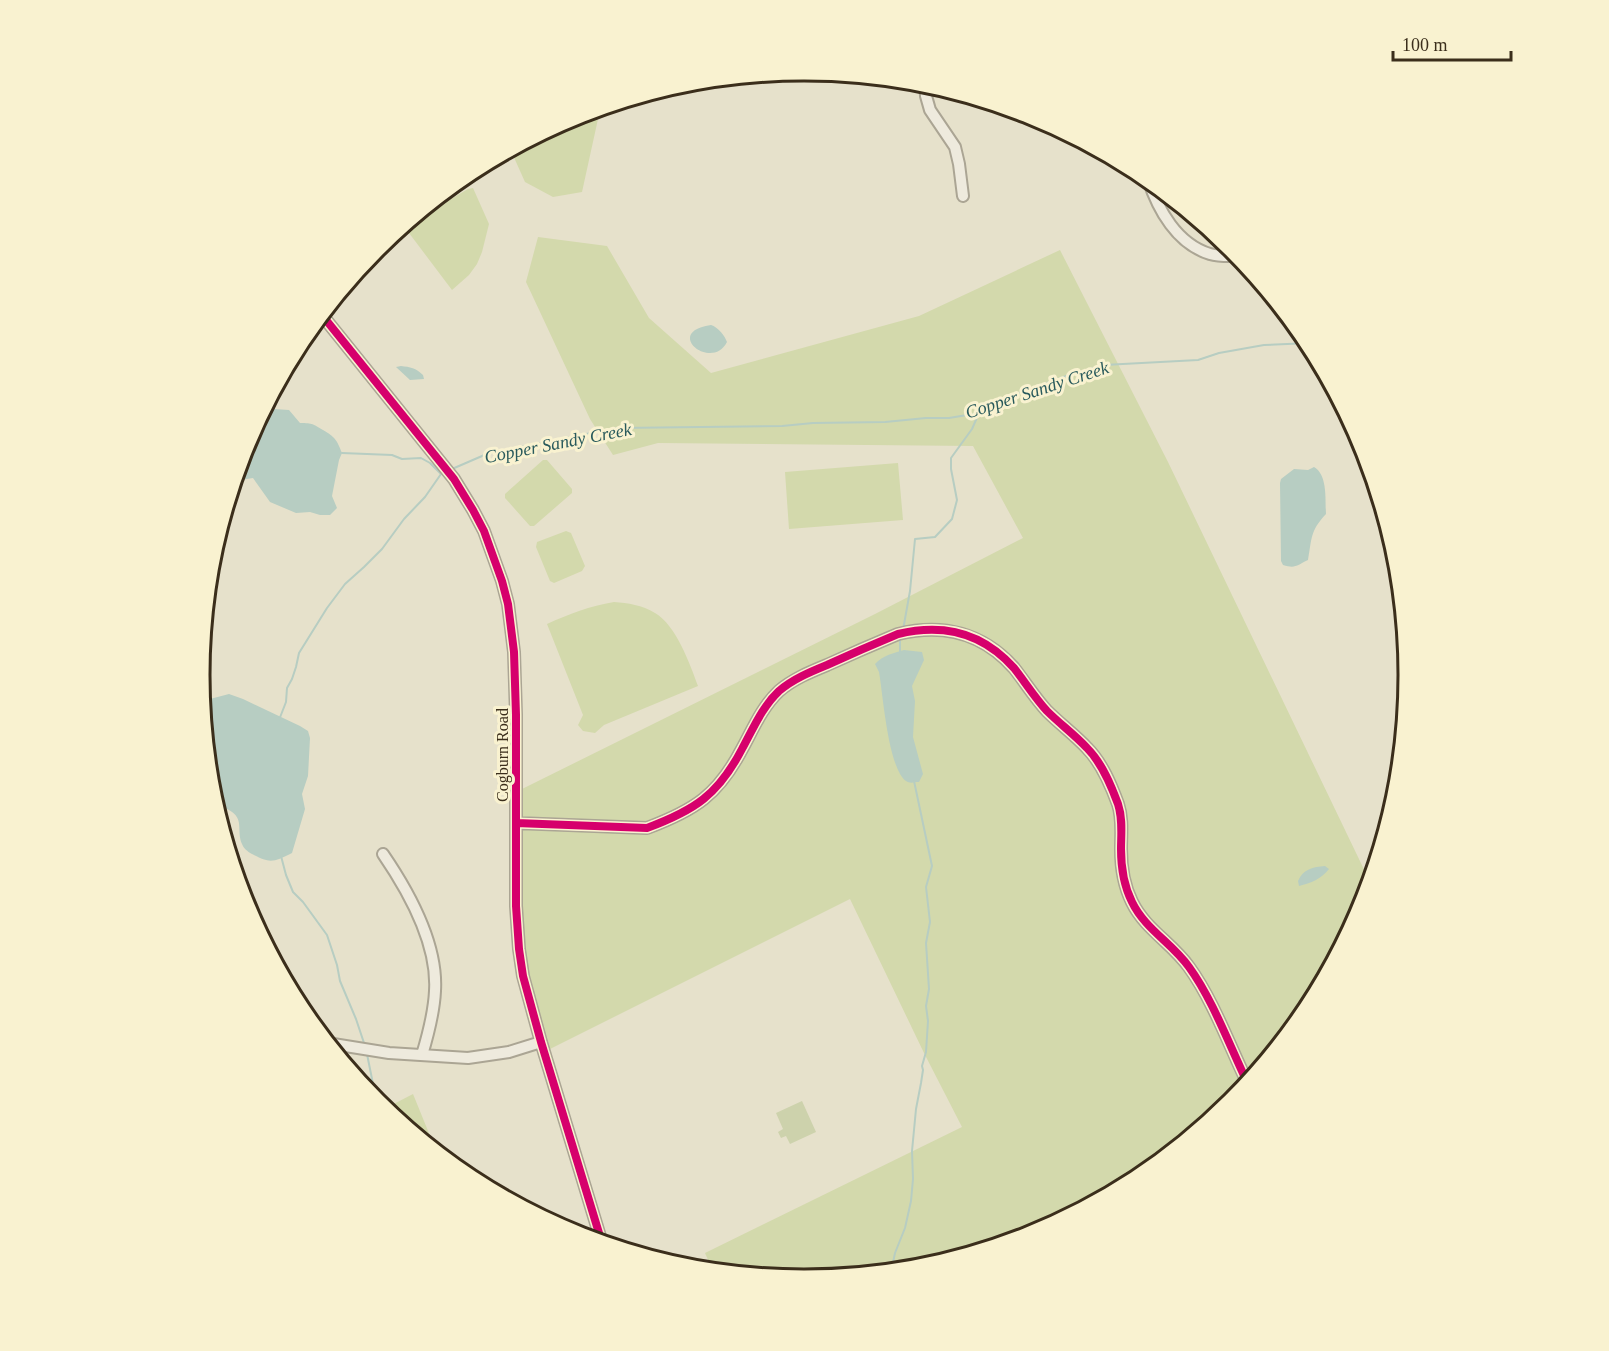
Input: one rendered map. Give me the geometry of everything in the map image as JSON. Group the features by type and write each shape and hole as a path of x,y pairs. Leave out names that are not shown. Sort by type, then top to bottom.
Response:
{"street":[{"path":"926,93 930,110 955,147 963,196"},
{"path":"1154,195 1167,220 1184,239 1210,254 1226,256"},
{"name":"Cogburn Road","path":"327,322 454,479 473,510 495,559 508,604 514,651 516,906 523,976 599,1233"},
{"path":"516,823 647,828 659,823 698,804 717,788 765,708 780,691 796,679 898,634 911,631 954,631 986,645 1005,660 1042,706 1088,749 1102,768 1119,806 1122,864 1125,884 1132,901 1148,926 1178,953 1196,977 1244,1075"},
{"path":"383,854 413,905 423,927 432,961 436,990 433,1013 422,1055"},
{"path":"340,1045 389,1053 468,1058 508,1052 541,1042"}],"green space":[{"path":"598,118 582,192 553,197 525,182 514,157 542,142"},
{"path":"473,188 489,224 477,264 469,275 452,290 409,233 446,202"},
{"path":"538,237 607,246 649,318 711,373 919,316 1060,250 1168,462 1365,872 1338,938 1299,1006 1276,1037 1225,1096 1166,1147 1135,1170 1067,1209 1032,1225 958,1250 920,1259 843,1269 804,1270 766,1269 709,1262 705,1253 962,1127 850,899 540,1054 524,953 515,858 520,790 1023,538 973,446 658,443 613,455 590,419 526,282"},
{"path":"543,460 547,460 572,489 572,493 534,526 530,526 505,498 505,494"},
{"path":"898,463 903,520 789,529 785,472"},
{"path":"566,531 571,533 585,566 582,571 554,583 550,581 536,547 537,542"},
{"path":"614,602 640,606 663,619 676,636 698,686 604,725 595,733 583,731 578,725 583,715 547,624 580,611"},
{"path":"413,1094 430,1136 413,1122 393,1104"},
{"path":"802,1101 816,1132 790,1144 786,1136 781,1138 778,1132 783,1129 776,1113"}],"shaded area":[{"path":"711,325 721,332 727,342 720,350 711,353 702,352 691,341 691,335 697,329"},
{"path":"396,367 415,369 423,375 424,379 410,380"},
{"path":"273,409 289,410 300,423 317,426 333,437 339,445 342,453 332,496 337,508 330,515 310,512 296,513 270,502 253,478 244,479"},
{"path":"1314,467 1324,482 1326,514 1314,530 1308,560 1294,566 1283,565 1281,561 1281,479 1294,469 1308,470"},
{"path":"904,650 922,652 924,660 912,686 915,701 913,737 923,774 919,782 912,783 906,781 895,762 887,730 879,672 875,664 885,656"},
{"path":"229,694 308,731 310,738 308,776 302,794 305,809 292,853 276,860 268,860 252,854 242,844 239,821 234,813 225,808 221,791 211,699"},
{"path":"1325,866 1329,869 1323,875 1299,886 1298,881 1306,871"}],"waterway":[{"name":"Copper Sandy Creek","path":"452,469 489,453 617,428 782,426 949,418 979,413 995,406 1002,399 1104,365 1198,360 1219,353 1264,345 1298,344"},
{"path":"903,630 910,591 915,539 935,537 952,519 957,500 951,458 972,429 979,413"},
{"path":"342,453 392,455 402,459 421,458 441,474"},
{"name":"Copper Sandy Creek","path":"279,720 299,653 327,608 345,584 382,549 404,519 444,473"},
{"path":"900,638 900,653"},
{"path":"893,1263 911,1201 912,1151 922,1066 926,1052 928,1021 926,1006 929,989 926,943 930,922 926,887 932,866 914,781"},
{"name":"Copper Sandy Creek","path":"281,856 293,892 327,935 340,981 364,1043"},
{"name":"Copper Sandy Creek","path":"367,1054 373,1084"}],"cycle path":[{"path":"327,322 454,479 484,531 502,581 508,604 514,652 516,906 523,976 599,1233"},
{"path":"516,823 647,828 679,815 714,789 733,765 768,704 779,691 790,683 898,634 931,630 946,631 976,639 989,646 1014,668 1047,711 1082,743 1102,767 1120,810 1122,869 1132,902 1137,912 1182,958 1198,980 1244,1075"}]}
